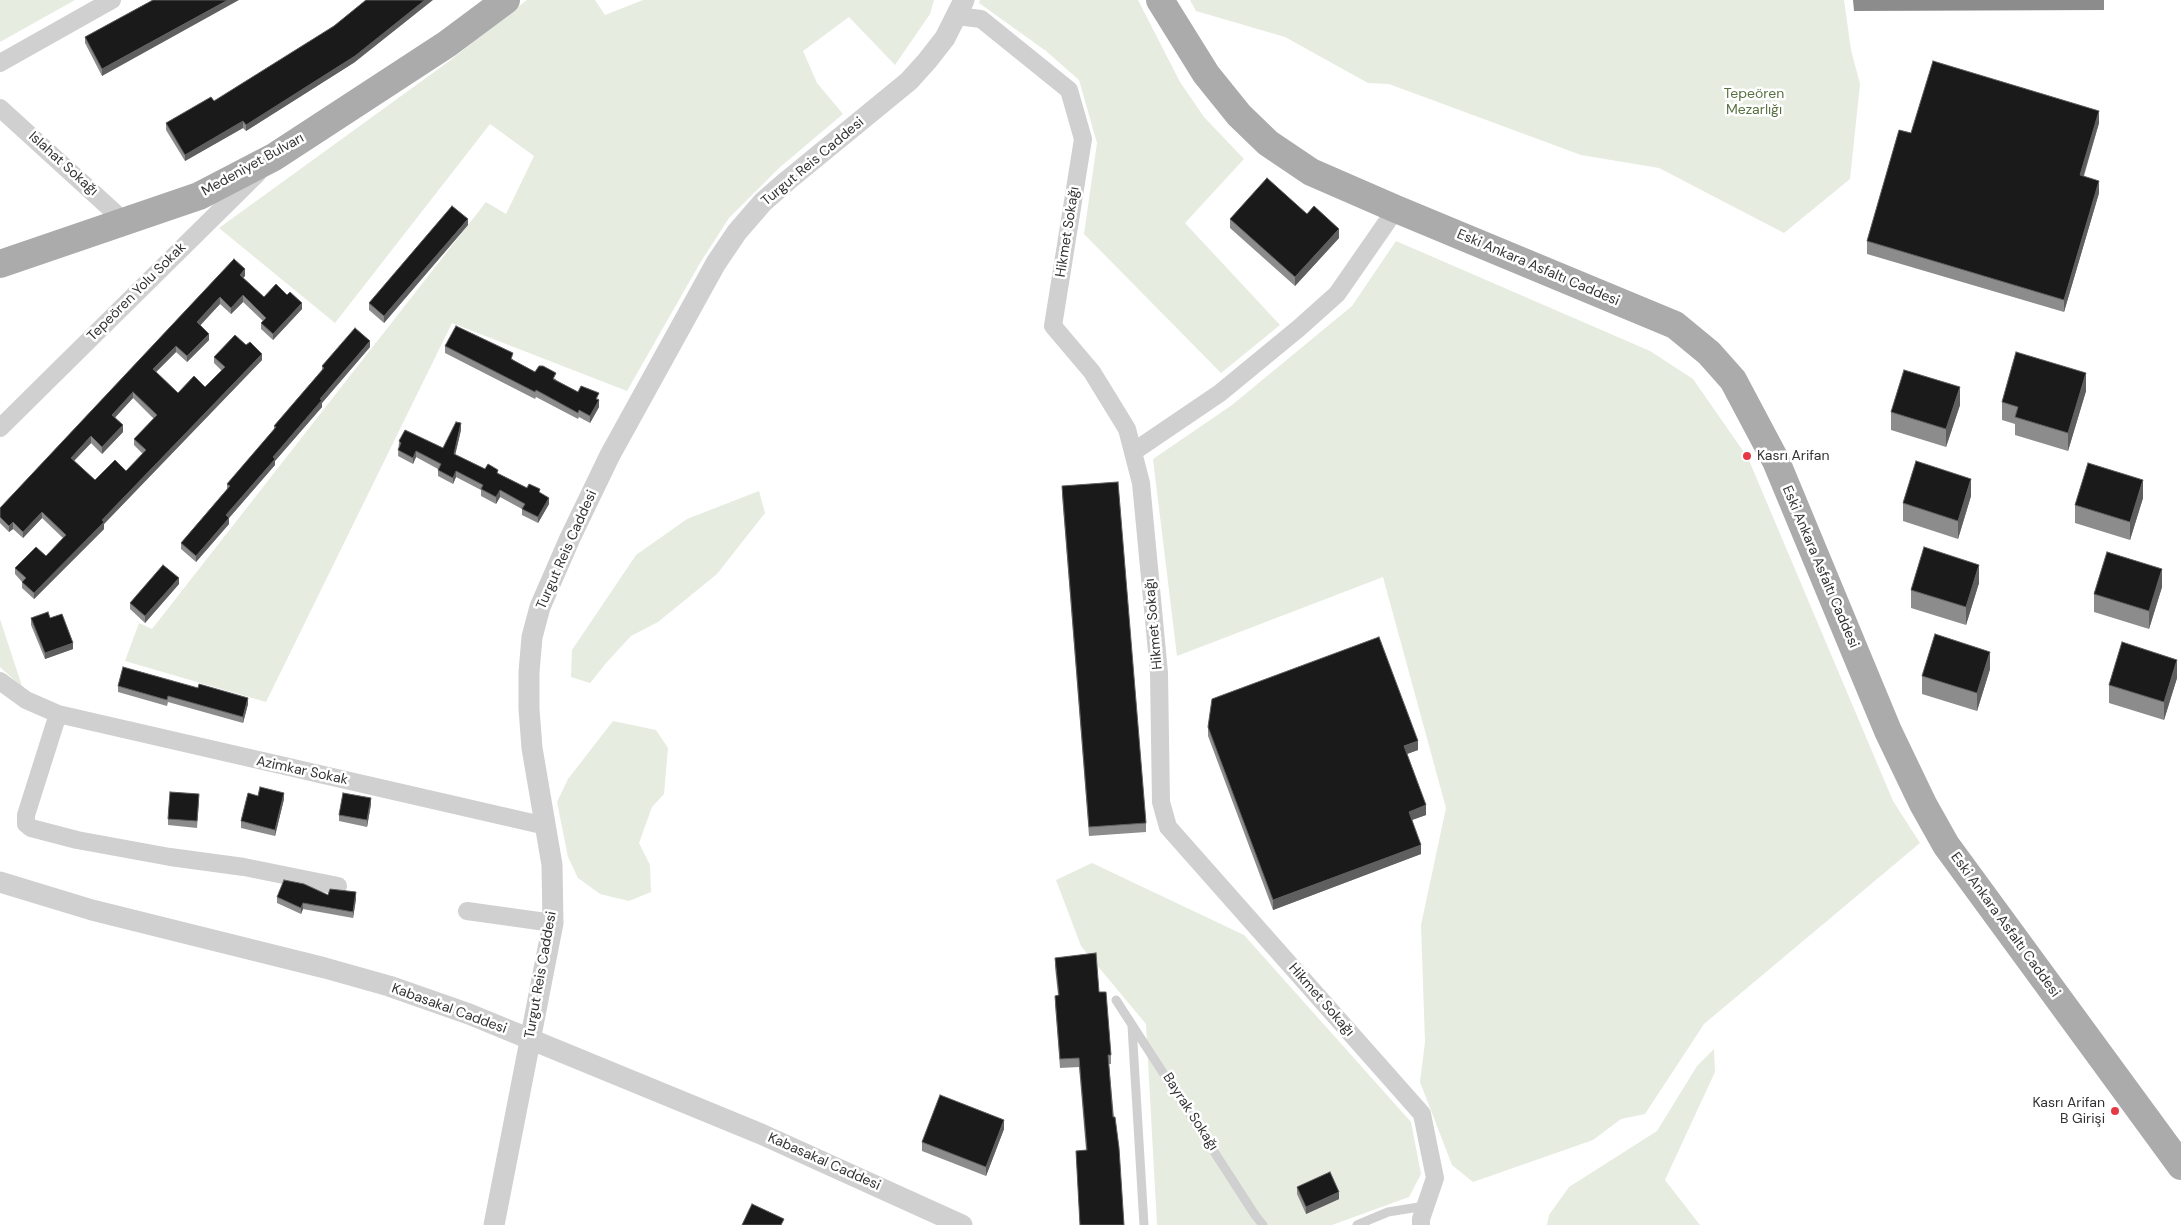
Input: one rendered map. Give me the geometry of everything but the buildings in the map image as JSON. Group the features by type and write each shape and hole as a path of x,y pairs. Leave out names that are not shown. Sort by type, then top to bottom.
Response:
{"main road":[{"name":"Eski Ankara Asfaltı Caddesi","path":"1160,0 1206,74 1239,115 1268,143 1311,172 1675,325 1709,353 1733,380 1776,461 1888,731 1923,804 1946,844 2181,1166"},
{"path":"1165,0 1176,27"},
{"name":"Medeniyet Bulvarı","path":"0,264 199,196 274,157 447,44 499,2"}],"street":[{"path":"0,63 112,0"},
{"name":"Hikmet Sokağı","path":"960,8 981,19 1069,90 1083,139 1053,326 1092,372 1127,429 1141,483 1157,654 1161,802 1168,827 1422,1114 1435,1178 1421,1225"},
{"name":"Turgut Reis Caddesi","path":"494,1225 553,923 552,865 532,748 529,709 529,672 532,637 540,607 551,578 610,455 716,263 737,232 763,202 909,81 928,62 945,38 960,8"},
{"name":"Islahat Sokağı","path":"0,108 124,221"},
{"name":"Tepeören Yolu Sokak","path":"0,428 274,157"},
{"path":"1133,452 1220,393 1337,294 1396,209"},
{"name":"Azimkar Sokak","path":"0,681 26,700 58,714 546,826"},
{"path":"58,714 26,815 26,824 31,828 124,848 204,863 244,867 338,886"},
{"name":"Kabasakal Caddesi","path":"0,882 92,910 325,968 389,986 469,1014 770,1138 962,1225"},
{"path":"467,911 553,923"}],"lane":[{"name":"Bayrak Sokağı","path":"1116,1000 1263,1225"},
{"path":"1132,1023 1144,1225"},
{"path":"1357,1225 1388,1212 1426,1206"}],"green space":[{"path":"0,0 75,0 0,42"},
{"path":"527,0 595,0 605,15 643,0 934,0 930,14 895,65 849,17 803,51 817,83 843,114 779,168 729,218 700,263 627,391 452,323 266,702 125,661 139,623 152,629 486,202 506,214 534,156 490,124 335,323 219,228 448,62"},
{"path":"980,0 1138,0 1180,82 1204,117 1244,159 1185,223 1280,325 1221,373 1084,234 1097,143 1079,80 1046,51 979,3"},
{"name":"Tepeören Mezarlığı","path":"1190,0 1844,0 1851,50 1860,84 1850,179 1784,233 1659,168 1581,155 1389,84 1368,83 1285,37 1196,11"},
{"path":"1396,241 1650,351 1693,379 1748,458 1893,801 1920,843 1704,1024 1645,1114 1621,1119 1593,1140 1473,1182 1452,1165 1420,1082 1425,1042 1421,925 1446,808 1383,577 1177,656 1153,459 1232,405 1352,306"},
{"path":"759,491 765,513 717,574 658,622 631,636 590,683 571,677 572,650 636,555 687,519"},
{"path":"0,619 21,683 22,687 0,667"},
{"path":"613,721 656,730 668,748 664,794 652,807 639,843 650,865 651,892 629,901 600,894 578,878 568,857 557,802 568,779"},
{"path":"1092,863 1244,935 1411,1122 1421,1174 1409,1197 1332,1225 1157,1225 1146,1024 1081,946 1056,880"},
{"path":"1714,1049 1715,1072 1665,1180 1700,1225 1547,1225 1549,1215 1569,1187 1657,1131 1697,1066"}],"place":[{"name":"Kasrı Arifan","path":"1747,456"},
{"name":"Kasrı Arifan B Girişi","path":"2115,1111"}]}
